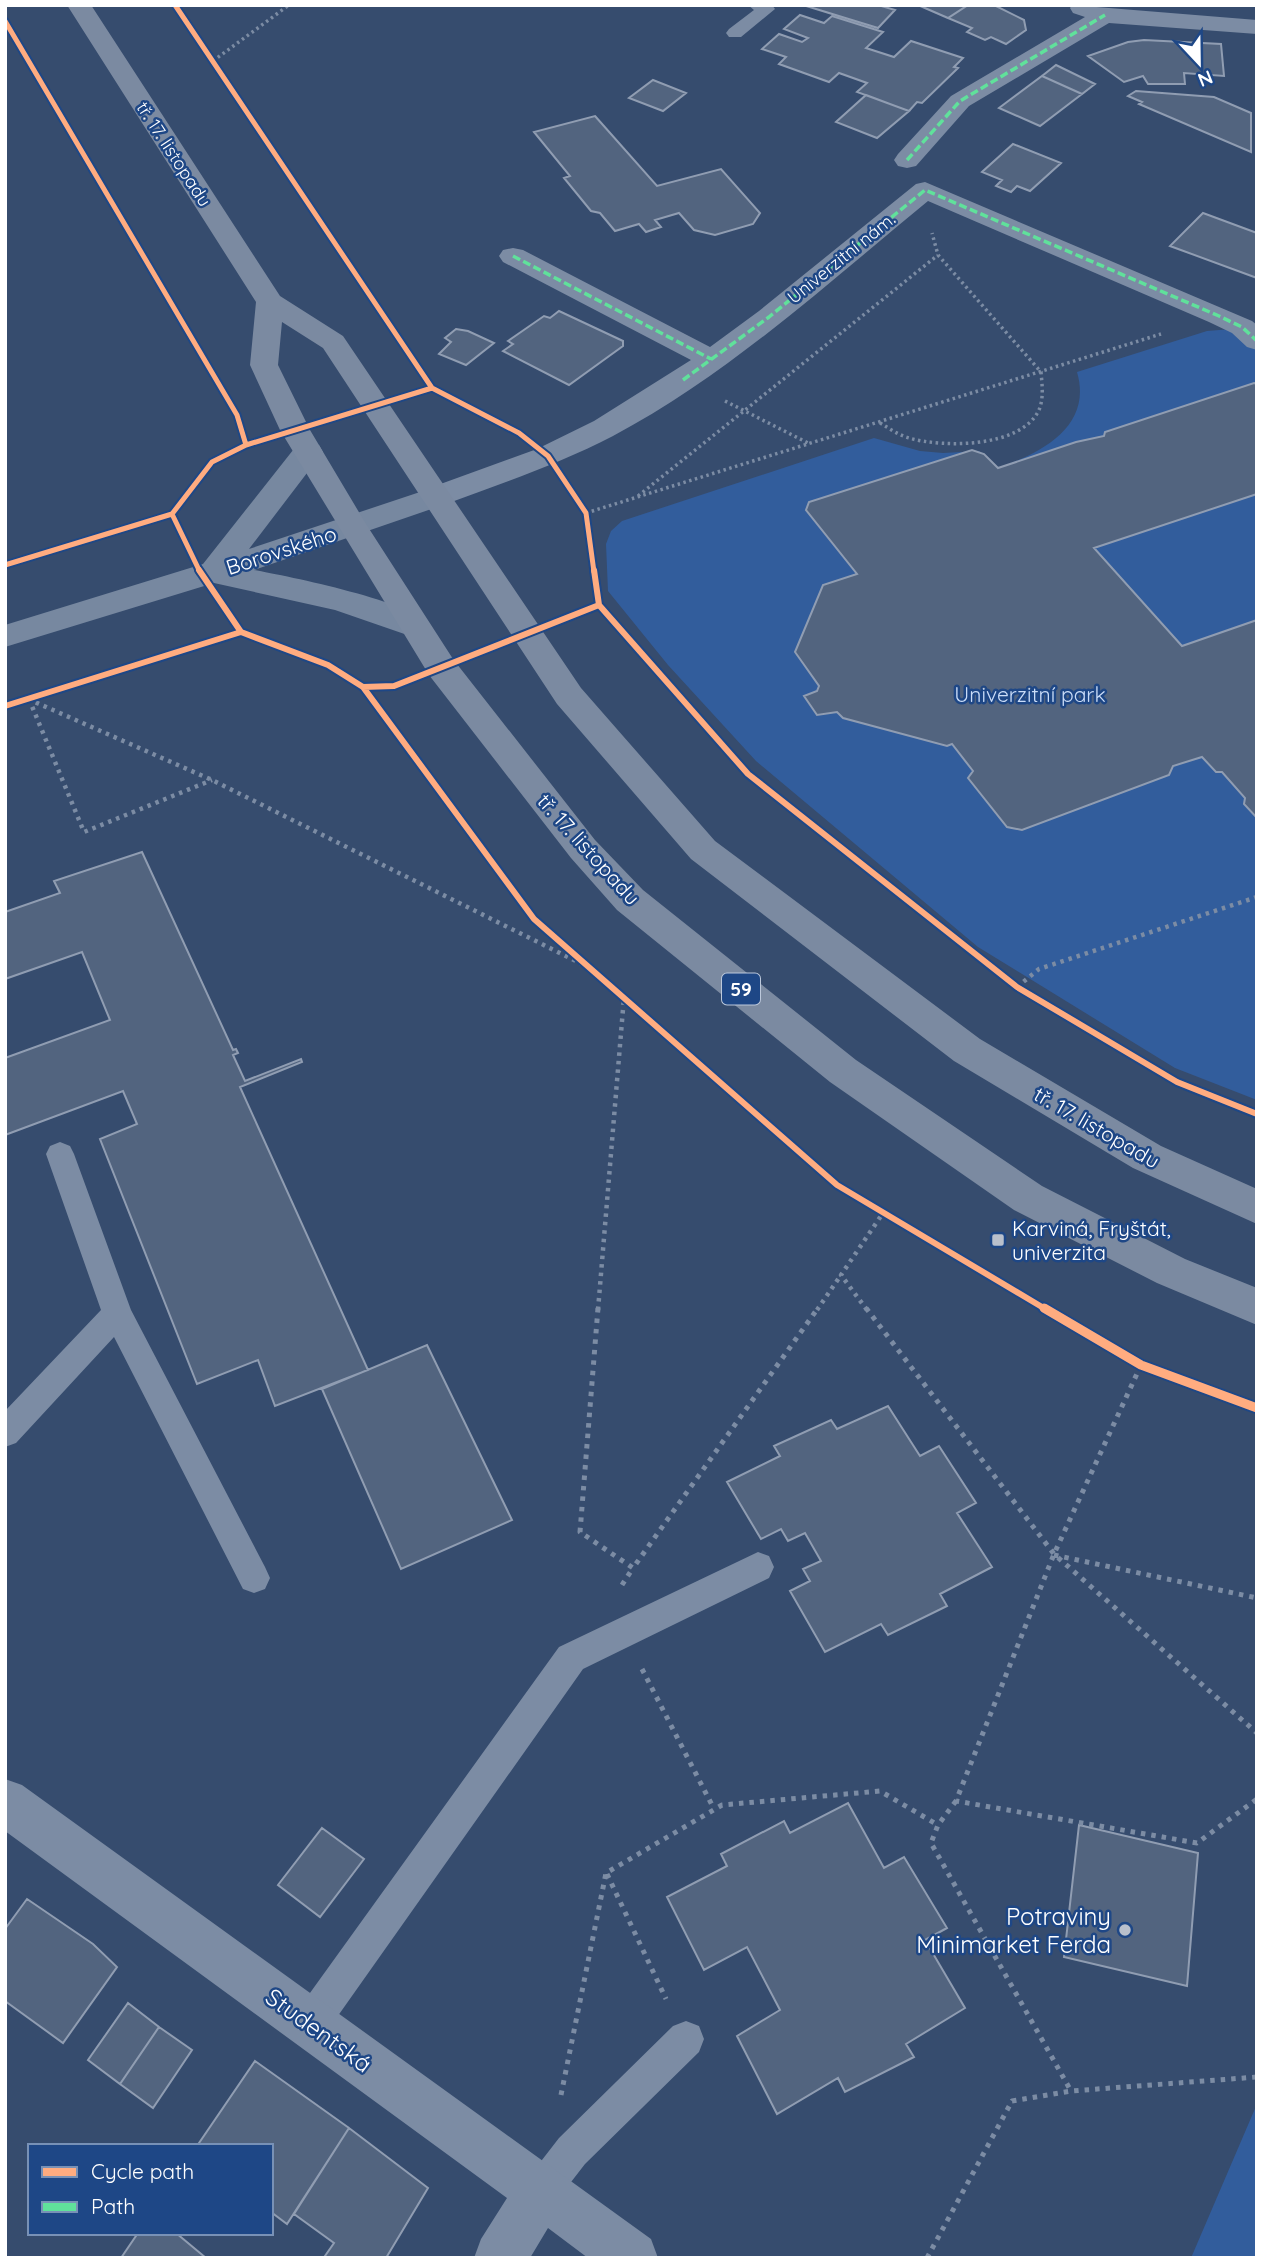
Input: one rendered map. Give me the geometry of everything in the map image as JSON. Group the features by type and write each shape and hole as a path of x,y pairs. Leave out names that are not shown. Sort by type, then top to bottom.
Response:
{"main road":[{"name":"tř. 17. listopadu","path":"79,5 270,302 333,342 569,696 703,850 967,1050 1147,1157 1257,1207"},
{"name":"tř. 17. listopadu","path":"270,302 264,365 308,452 353,527 449,678 583,849 630,900 843,1071 1028,1198 1171,1270 1257,1307"},
{"path":"308,452 214,572 328,594 416,626"},
{"name":"Borovského","path":"5,636 214,572 435,497"}],"street":[{"path":"1074,5 1105,15 1257,27"},
{"path":"907,160 960,101 1105,15"},
{"path":"925,190 1242,327 1257,341"},
{"name":"Univerzitní nám.","path":"435,497 548,456 605,428 683,380 769,317 925,190"},
{"path":"513,256 711,359"},
{"name":"Studentská","path":"5,1802 632,2258"},
{"path":"499,2258 541,2192"}],"lane":[{"path":"735,33 766,9 757,5"},
{"path":"60,1154 117,1313 254,1578"},
{"path":"5,1433 117,1313"},
{"path":"310,2024 571,1658 758,1567"},
{"path":"541,2192 572,2151 686,2039"}],"path":[{"path":"213,61 289,5"},
{"path":"206,50 221,72"},
{"path":"879,423 908,438 937,443 980,442 1015,432 1037,413 1042,393 1041,372 938,255 925,190"},
{"path":"637,497 938,255"},
{"path":"586,513 1219,317"},
{"path":"683,380 810,444"},
{"path":"548,456 586,513 587,526"},
{"path":"17,702 42,694"},
{"path":"28,698 212,780 592,970"},
{"path":"28,698 84,832 212,780"},
{"path":"1017,987 1039,969 1257,897"},
{"path":"563,944 600,976"},
{"path":"1006,978 1028,994"},
{"path":"616,990 634,1006"},
{"path":"624,997 580,1532 633,1568"},
{"path":"872,1206 895,1219"},
{"path":"714,1809 624,1632 633,1568 883,1213"},
{"path":"841,1275 1054,1554 1257,1733"},
{"path":"1129,1358 1154,1370"},
{"path":"1071,2091 931,1843 938,1825 956,1801 1054,1554 1141,1365"},
{"path":"1054,1554 1257,1598"},
{"path":"560,2099 606,1873 722,1805 880,1791 938,1825"},
{"path":"956,1801 1197,1843 1257,1799"},
{"path":"606,1873 686,2039"},
{"path":"927,2258 1012,2101 1071,2091 1257,2077"}],"green space":[{"name":"Univerzitní park","path":"1257,327 1257,1100 1175,1068 978,947 756,761 668,665 608,591 606,544 611,531 622,521 874,438 920,451 979,451 998,468 1046,446 1070,423 1077,408 1080,391 1077,372 1207,331"},
{"path":"1257,2104 1257,2258 1191,2258"}],"building":[{"path":"803,5 878,5 895,10 878,28"},
{"path":"918,5 968,5 948,18"},
{"path":"968,5 994,5 1024,20 1026,30 1006,44 991,37 985,40 967,32 972,28 948,18"},
{"path":"800,15 824,23 832,16 883,32 866,48 894,57 911,41 963,58 954,67 958,68 922,103 917,102 909,111 857,92 867,83 839,73 829,82 779,64 786,57 762,49 779,34 802,42 808,38 784,29"},
{"path":"1144,40 1221,44 1224,76 1184,73 1185,84 1148,84 1143,76 1124,82 1088,56 1128,42"},
{"path":"1056,65 1095,84 1082,94 1042,76"},
{"path":"1042,76 1082,94 1040,126 999,108"},
{"path":"653,80 686,93 663,111 629,98"},
{"path":"1136,91 1214,97 1251,113 1251,152 1139,104 1142,102 1128,96"},
{"path":"866,95 909,111 877,138 836,122"},
{"path":"595,116 657,186 721,169 760,213 753,224 715,235 694,230 679,213 655,220 661,227 646,232 639,224 615,231 600,213 591,211 564,178 570,176 534,132"},
{"path":"1013,144 1061,163 1030,191 1017,186 1011,192 996,186 1002,180 982,172"},
{"path":"1203,213 1257,233 1257,278 1170,246"},
{"path":"559,311 623,341 623,346 569,385 503,351 513,344 508,341 544,316 550,318"},
{"path":"456,329 468,331 494,343 466,365 439,354 451,342 445,338"},
{"path":"1257,384 1257,494 1094,548 1182,646 1257,620 1257,818 1244,804 1245,798 1222,772 1216,772 1202,757 1173,766 1169,775 1022,830 1007,827 968,778 973,771 952,744 947,746 843,718 837,712 817,715 804,696 817,691 819,686 795,652 823,585 857,574 806,510 809,502 972,450 984,454 998,468 1076,442 1104,436 1105,432"},
{"path":"142,852 233,1050 236,1049 238,1053 233,1055 245,1081 301,1059 302,1062 240,1087 368,1370 275,1406 258,1360 197,1384 100,1139 137,1124 123,1091 5,1135 5,1058 110,1020 82,952 5,979 5,912 60,893 54,881"},
{"path":"427,1345 512,1520 401,1569 322,1389"},
{"path":"888,1406 920,1456 939,1446 976,1503 957,1513 992,1567 940,1594 947,1606 888,1635 881,1624 825,1652 790,1591 810,1581 803,1569 821,1561 805,1533 788,1541 781,1529 761,1539 727,1482 780,1456 774,1446 831,1420 837,1429"},
{"path":"848,1803 884,1868 904,1857 947,1928 925,1940 965,2008 906,2044 914,2057 845,2092 838,2078 777,2114 737,2036 780,2010 747,1947 704,1970 667,1897 727,1866 721,1854 784,1821 790,1833"},
{"path":"1079,1825 1198,1853 1187,1986 1064,1957"},
{"path":"322,1828 364,1859 320,1917 278,1885"},
{"path":"27,1899 93,1944 117,1967 63,2043 5,2001 5,1929"},
{"path":"128,2003 159,2027 120,2084 88,2060"},
{"path":"159,2027 192,2050 153,2108 120,2084"},
{"path":"255,2061 349,2128 287,2224 273,2214 273,2144 198,2144"},
{"path":"349,2128 428,2188 386,2258 328,2258 325,2256 334,2243 294,2214"},
{"path":"137,2235 178,2235 206,2258 121,2258"}],"marked path":[{"path":"907,160 960,101 1105,15"},
{"path":"683,380 769,317 925,190 1219,316 1242,327 1257,341"},
{"path":"513,256 711,359"}],"cycle path":[{"path":"175,5 432,388"},
{"path":"5,21 237,415 246,445"},
{"path":"599,605 394,686 363,687 328,665 241,632 202,576 172,514 212,462 246,445 432,388 519,433 548,456 586,513 599,605 748,774 1017,987 1177,1082 1257,1114"},
{"path":"5,565 172,514"},
{"path":"5,706 241,632"},
{"path":"363,687 534,919 837,1185 1141,1365 1257,1408"}],"place":[{"name":"Karviná, Fryštát, univerzita","path":"998,1240"},
{"name":"Potraviny Minimarket Ferda","path":"1125,1930"}]}
